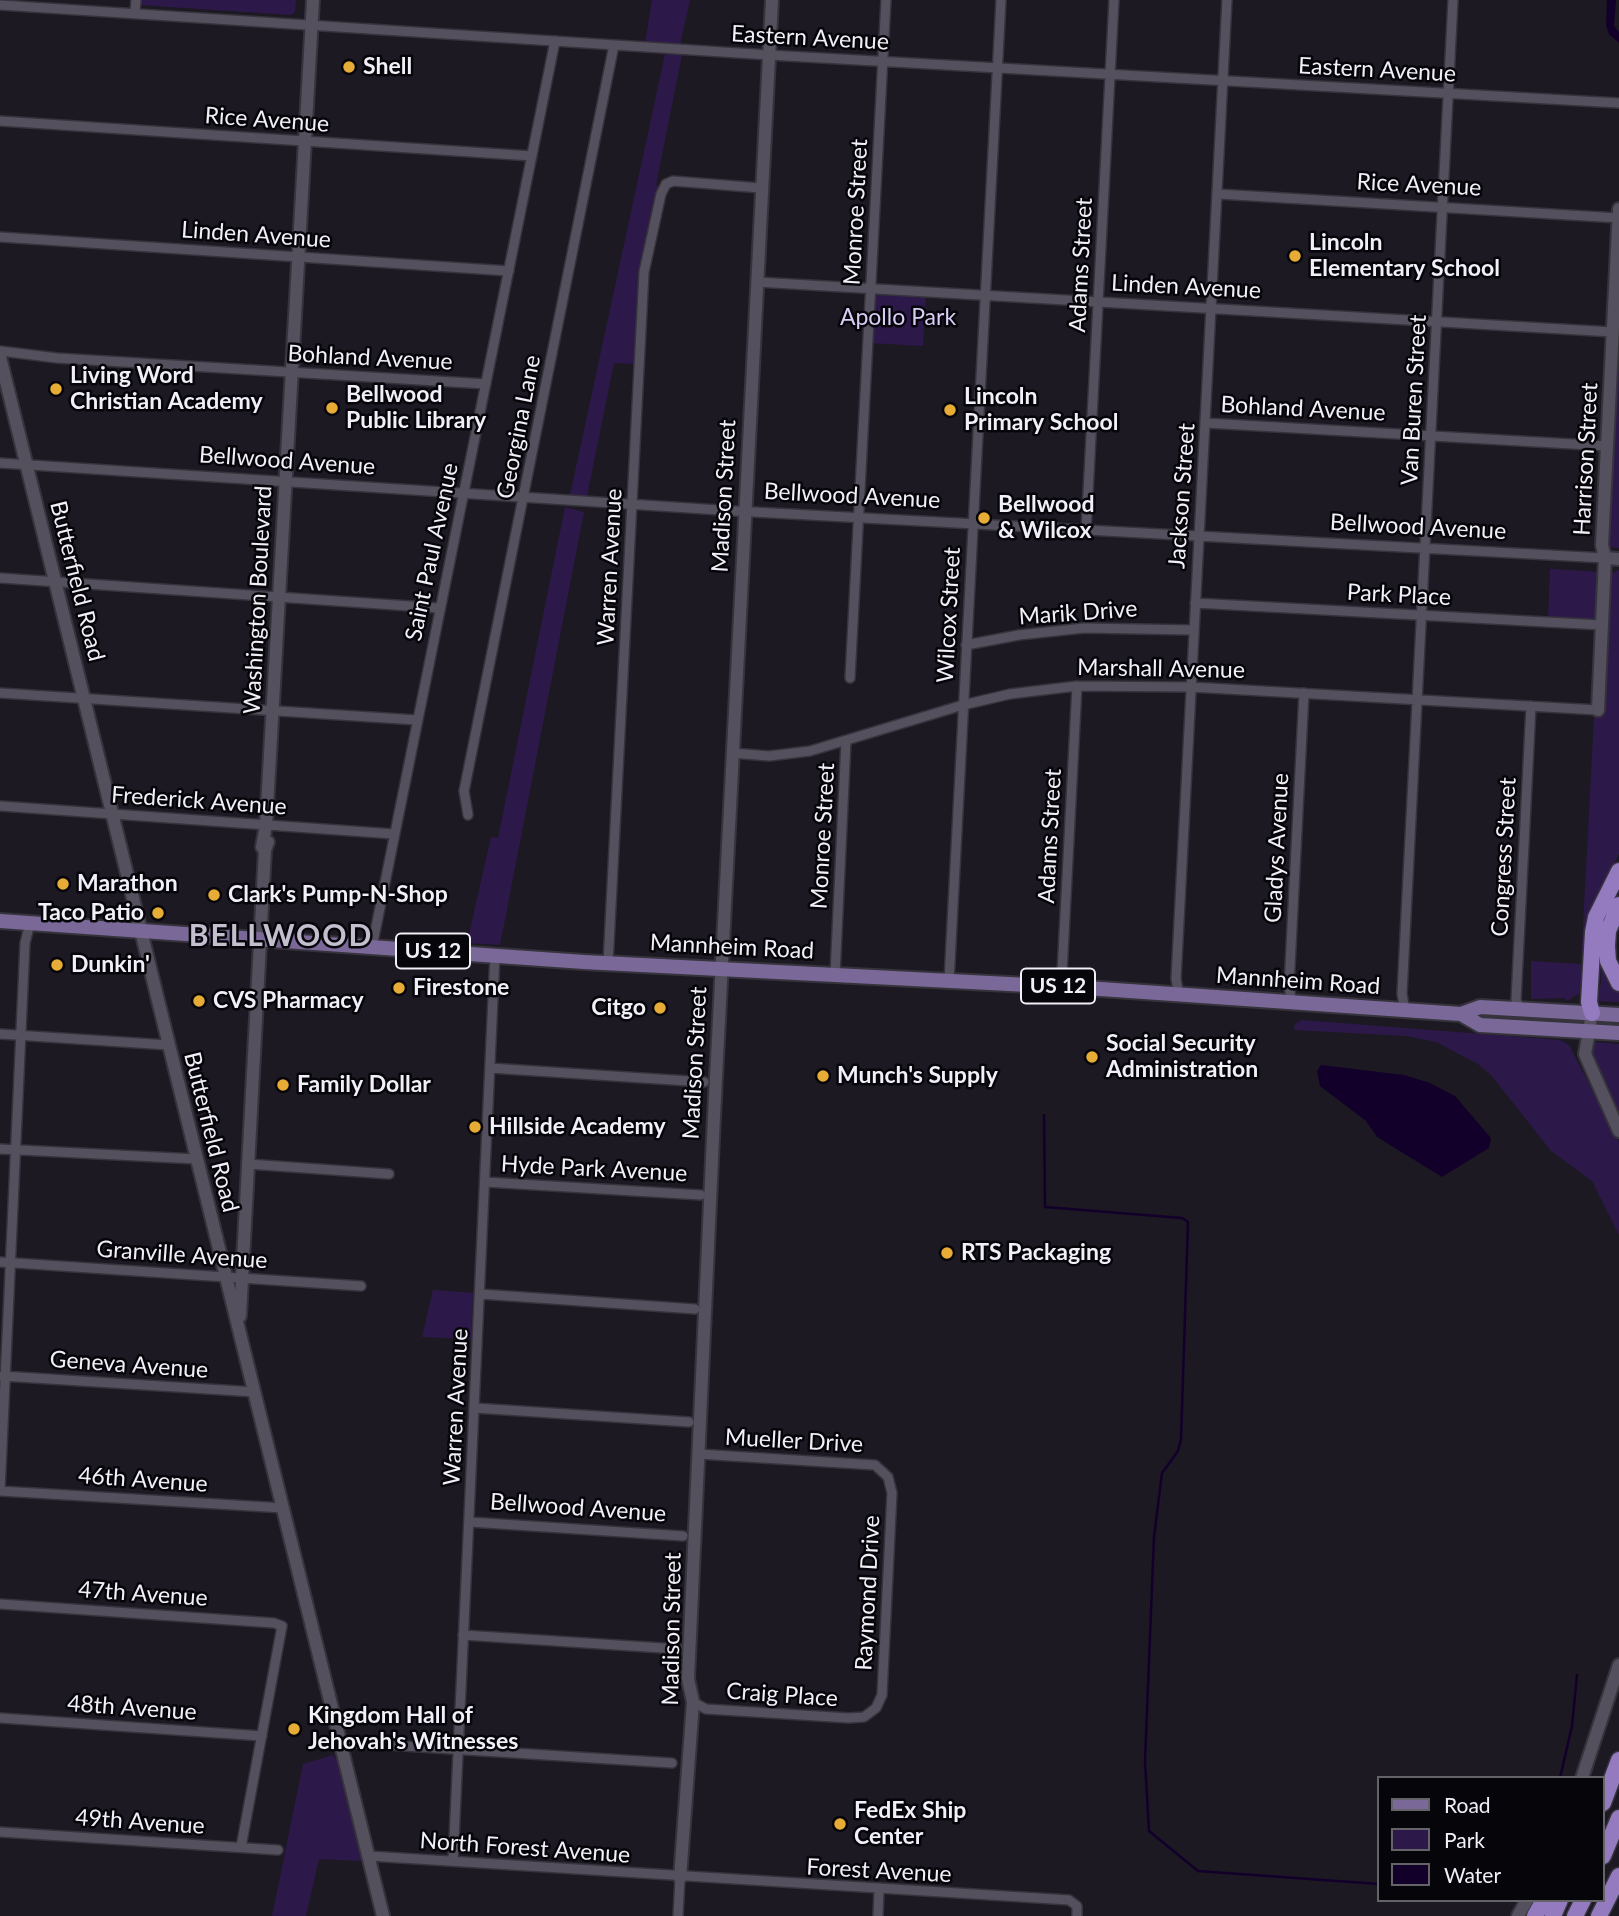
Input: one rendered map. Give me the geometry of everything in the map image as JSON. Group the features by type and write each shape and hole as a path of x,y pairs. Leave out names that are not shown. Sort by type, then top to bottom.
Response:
{"highway":[{"path":"1592,1013 1589,1002 1593,932 1596,917 1619,871"},
{"path":"1619,905 1608,931 1606,946 1608,961 1619,983"},
{"path":"1605,1798 1619,1760"},
{"path":"1605,1851 1619,1818"},
{"path":"1599,1916 1617,1881"},
{"path":"1607,1916 1613,1904 1617,1881"}],"main road":[{"name":"Mannheim Road","path":"0,921 608,963 1066,987 1405,1011 1461,1014 1480,1007 1619,1015"},
{"name":"Mannheim Road","path":"1461,1014 1480,1025 1619,1033"}],"street":[{"path":"135,13 136,0"},
{"name":"Washington Boulevard","path":"239,1327 265,850 270,829 266,825 313,0"},
{"name":"Madison Street","path":"678,1916 693,1702 688,1679 698,1454 772,0"},
{"name":"Monroe Street","path":"850,678 886,0"},
{"name":"Wilcox Street","path":"948,981 1000,0"},
{"name":"Adams Street","path":"1086,531 1114,0"},
{"name":"Jackson Street","path":"1179,995 1176,979 1178,933 1227,0"},
{"name":"Van Buren Street","path":"1405,1011 1402,993 1452,0"},
{"name":"Eastern Avenue","path":"0,5 883,62 1619,103"},
{"name":"Saint Paul Avenue","path":"372,947 555,41"},
{"name":"Georgina Lane","path":"468,815 464,790 614,45"},
{"name":"Rice Avenue","path":"0,121 531,156"},
{"name":"Warren Avenue","path":"608,963 645,272 661,194 673,181 761,187"},
{"name":"Rice Avenue","path":"1217,194 1443,205 1619,218"},
{"name":"Harrison Street","path":"1598,710 1605,558 1602,545 1619,209"},
{"name":"Linden Avenue","path":"0,237 509,271"},
{"name":"Linden Avenue","path":"757,282 1613,332"},
{"name":"Bohland Avenue","path":"0,351 57,358 486,384"},
{"name":"Butterfield Road","path":"0,357 383,1916"},
{"name":"Bohland Avenue","path":"1206,423 1607,446"},
{"name":"Bellwood Avenue","path":"0,463 632,505 1619,559"},
{"path":"0,578 439,608"},
{"name":"Park Place","path":"1195,603 1602,625"},
{"name":"Marik Drive","path":"966,645 1029,633 1084,628 1194,630"},
{"name":"Adams Street","path":"1066,987 1062,973 1077,686"},
{"name":"Marshall Avenue","path":"732,753 788,755 846,741 963,705 1010,694 1077,686 1191,687 1598,710"},
{"path":"0,693 417,720"},
{"name":"Gladys Avenue","path":"1292,1004 1289,986 1304,693"},
{"name":"Congress Street","path":"1520,1009 1516,1000 1531,706"},
{"name":"Monroe Street","path":"835,975 846,741"},
{"name":"Frederick Avenue","path":"0,806 394,834"},
{"path":"0,1491 3,1376 25,943 30,923"},
{"name":"Warren Avenue","path":"453,1861 495,955"},
{"path":"1592,1013 1586,1054 1619,1131"},
{"path":"0,1034 169,1045"},
{"path":"491,1068 704,1082"},
{"path":"0,1149 196,1159"},
{"path":"248,1164 389,1174"},
{"name":"Hyde Park Avenue","path":"485,1182 701,1195"},
{"name":"Granville Avenue","path":"0,1262 361,1286"},
{"path":"480,1294 695,1309"},
{"name":"Geneva Avenue","path":"3,1376 255,1392"},
{"path":"475,1408 689,1422"},
{"name":"Mueller Drive","path":"698,1454 869,1464 885,1471"},
{"name":"Raymond Drive","path":"871,1714 882,1695 892,1493 885,1471"},
{"name":"46th Avenue","path":"0,1491 284,1508"},
{"name":"Bellwood Avenue","path":"470,1522 683,1536"},
{"name":"47th Avenue","path":"0,1604 274,1623 282,1626 262,1736"},
{"path":"463,1635 678,1649"},
{"path":"1583,1776 1619,1665"},
{"name":"Craig Place","path":"693,1702 706,1709 849,1718 871,1714"},
{"name":"48th Avenue","path":"0,1718 262,1736"},
{"path":"241,1847 262,1736"},
{"path":"341,1742 458,1747 672,1763"},
{"name":"49th Avenue","path":"0,1832 278,1850"},
{"name":"North Forest Avenue","path":"369,1856 680,1878"},
{"name":"Forest Avenue","path":"680,1878 1075,1903 1077,1916"},
{"path":"878,1916 879,1890"}],"green space":[{"path":"140,0 296,0 295,12 291,15 139,5"},
{"path":"652,0 690,0 680,45 645,43"},
{"path":"665,54 682,55 656,185 659,186 639,275 634,364 614,363 587,496 570,495"},
{"name":"Apollo Park","path":"872,290 926,293 923,346 869,343"},
{"path":"1619,297 1619,548 1610,547 1608,543"},
{"path":"565,507 584,512 500,945 467,943 491,837 498,838"},
{"path":"1550,569 1602,572 1599,622 1548,619"},
{"path":"1619,570 1619,854 1589,910 1580,993 1567,1001 1564,998 1531,999 1531,961 1581,964 1594,718 1600,715 1609,575"},
{"path":"1600,956 1619,990 1619,1002 1596,1001 1601,983"},
{"path":"1476,1013 1581,1020 1581,1024 1476,1018"},
{"path":"1302,1020 1560,1040 1569,1045 1619,1142 1619,1235 1592,1181 1551,1151 1491,1075 1478,1064 1436,1042 1407,1036 1294,1030 1295,1024"},
{"path":"1594,1042 1619,1044 1619,1116 1590,1049"},
{"path":"433,1290 473,1293 471,1339 422,1337"},
{"path":"333,1755 338,1761 363,1861 319,1859 306,1916 272,1916 303,1764"}],"water":[{"path":"1607,0 1616,0 1614,26 1619,32 1619,43 1609,34 1606,25"},
{"path":"1321,1065 1404,1075 1430,1083 1455,1096 1491,1138 1489,1148 1442,1177 1377,1137 1366,1121 1320,1086 1317,1071"}],"waterway":[{"path":"1044,1115 1045,1207 1182,1218 1188,1222 1181,1439 1178,1451 1162,1473 1154,1537 1145,1761 1149,1831 1198,1871 1378,1884"},
{"path":"1560,1776 1572,1726 1577,1675"}],"place":[{"name":"Shell","path":"349,67"},
{"name":"Lincoln Elementary School","path":"1295,256"},
{"name":"Living Word Christian Academy","path":"56,389"},
{"name":"Bellwood Public Library","path":"332,408"},
{"name":"Lincoln Primary School","path":"950,410"},
{"name":"Bellwood & Wilcox","path":"984,518"},
{"name":"Marathon","path":"63,884"},
{"name":"Clark's Pump-N-Shop","path":"214,895"},
{"name":"Taco Patio","path":"158,913"},
{"name":"Dunkin'","path":"57,965"},
{"name":"Firestone","path":"399,988"},
{"name":"CVS Pharmacy","path":"199,1001"},
{"name":"Citgo","path":"660,1008"},
{"name":"Social Security Administration","path":"1092,1057"},
{"name":"Munch's Supply","path":"823,1076"},
{"name":"Family Dollar","path":"283,1085"},
{"name":"Hillside Academy","path":"475,1127"},
{"name":"RTS Packaging","path":"947,1253"},
{"name":"Kingdom Hall of Jehovah's Witnesses","path":"294,1729"},
{"name":"FedEx Ship Center","path":"840,1824"}],"district":[{"name":"BELLWOOD","path":"281,936"}]}
